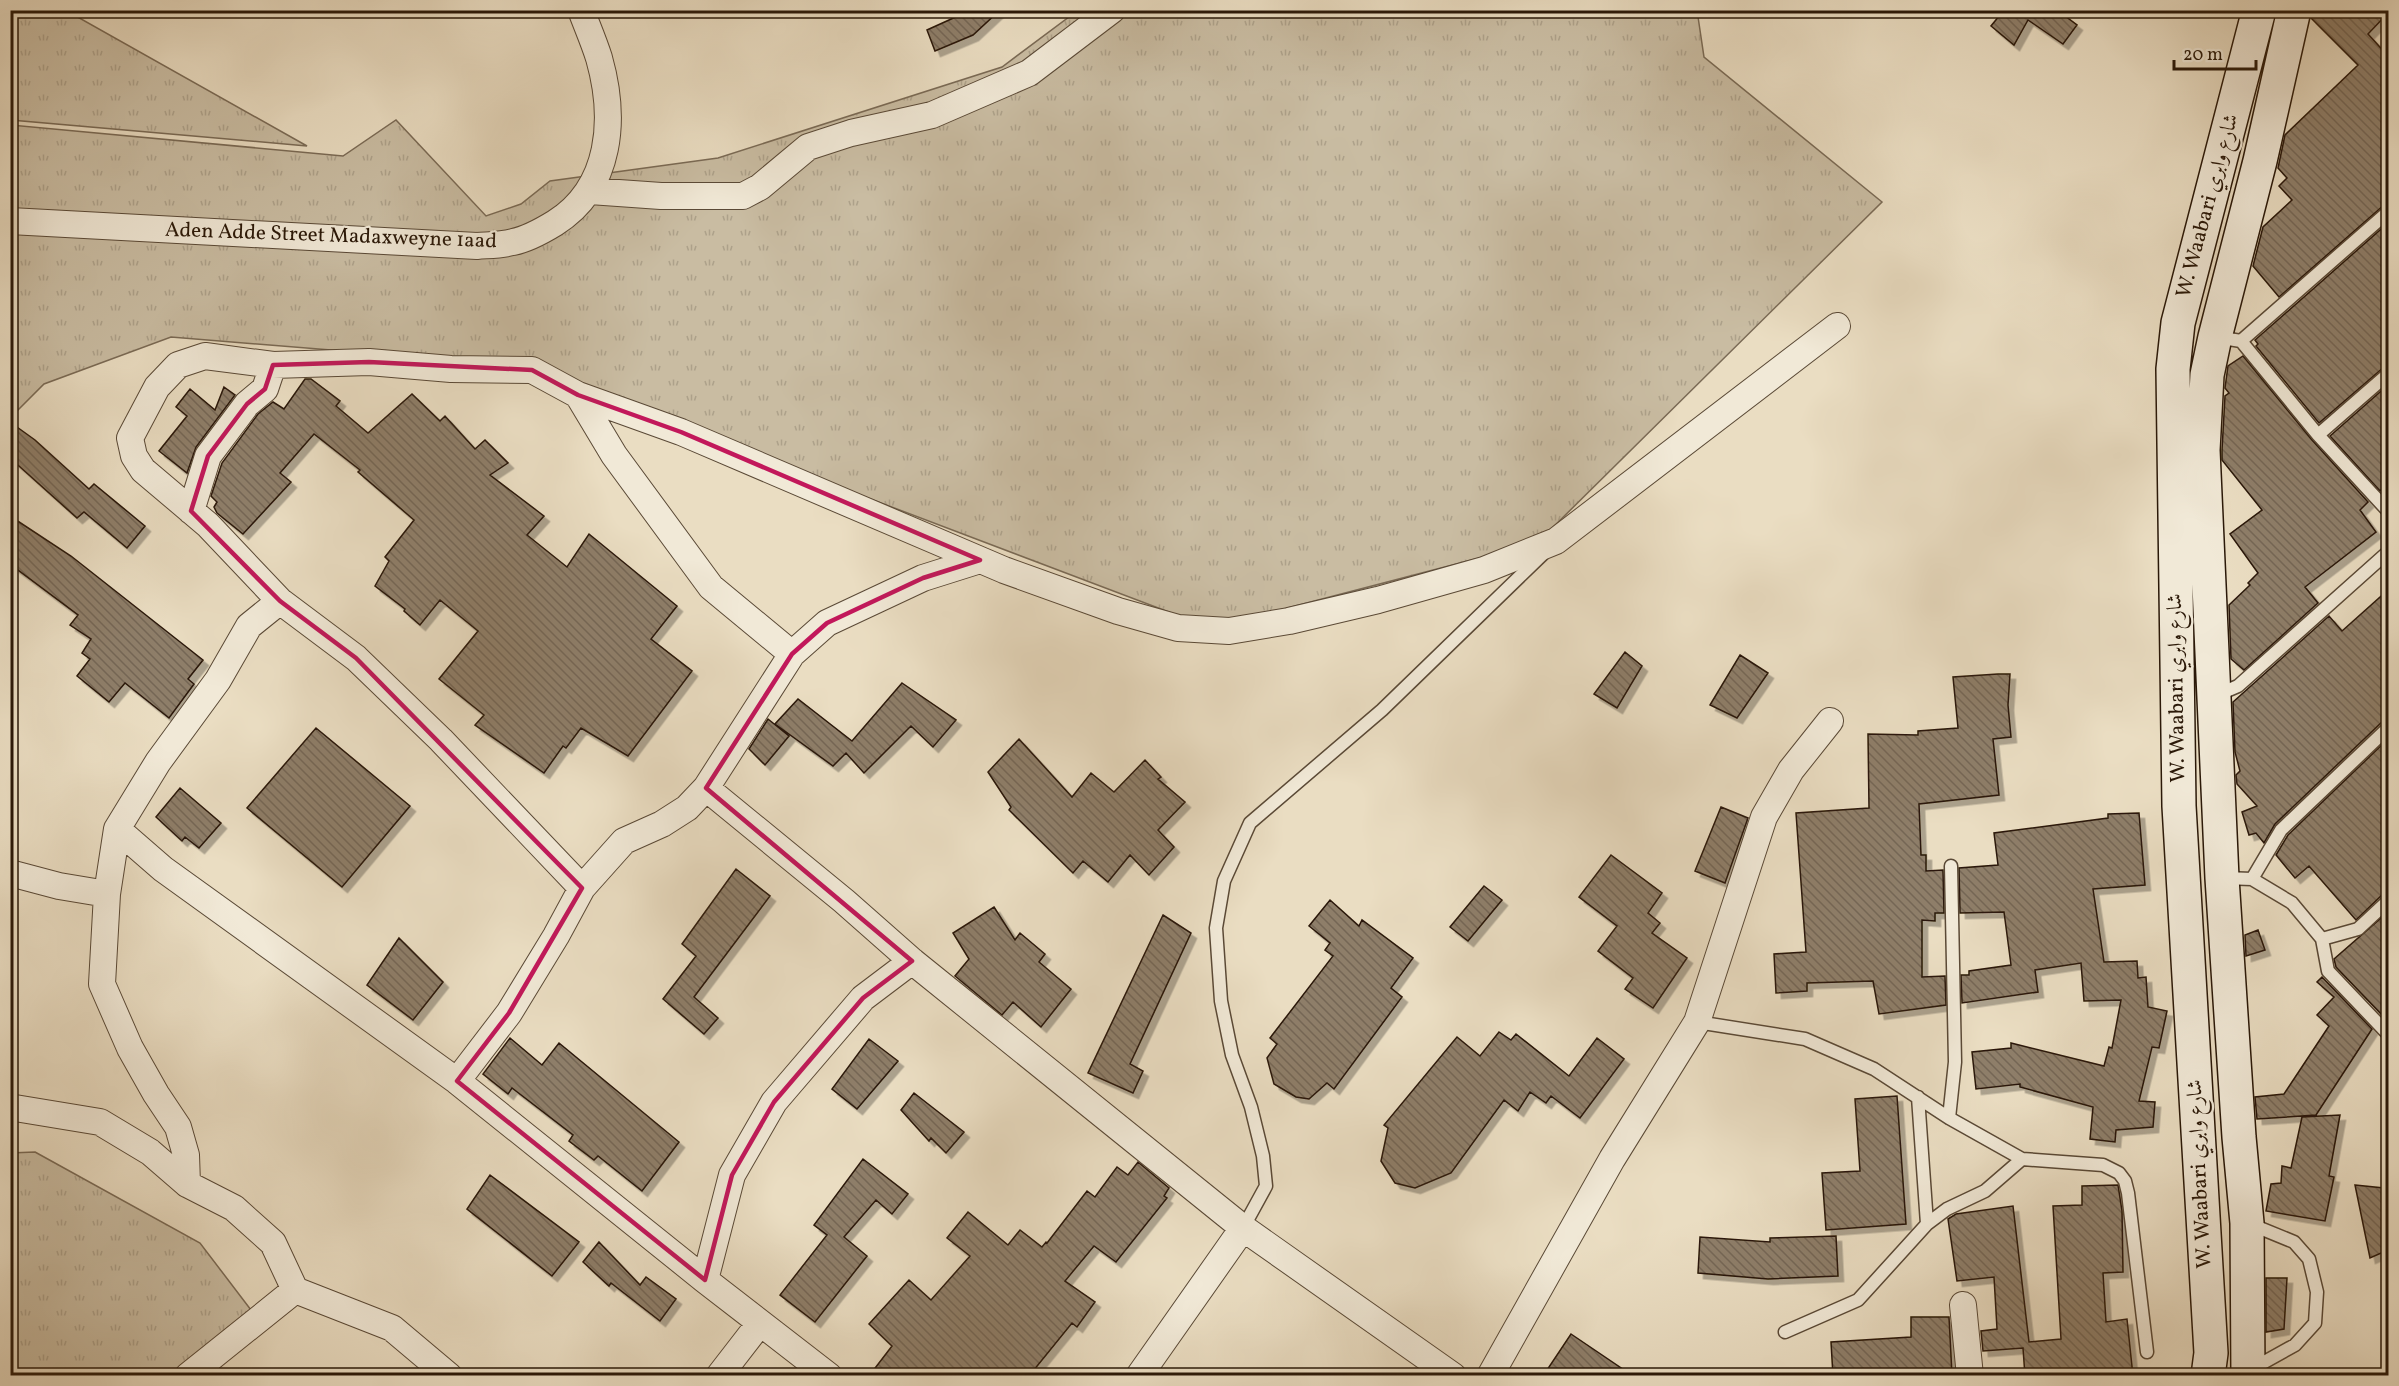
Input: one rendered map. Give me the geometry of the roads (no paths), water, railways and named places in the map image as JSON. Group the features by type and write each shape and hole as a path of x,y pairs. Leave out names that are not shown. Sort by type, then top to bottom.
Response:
{"main road":[{"name":"W. Waabari شارع وابري","path":"2208,1376 2211,1353 2179,806 2173,369 2178,323 2259,10"},
{"name":"W. Waabari شارع وابري","path":"2248,1373 2247,1223 2239,1137 2237,878 2216,696 2203,450 2208,375 2228,339 2260,160 2294,10"}],"street":[{"name":"Aden Adde Street Madaxweyne 1aad","path":"10,221 477,246 515,242 541,232 568,215 590,191 604,159 608,126 606,97 599,58 581,10"},
{"path":"590,191 661,196 743,195 760,187 776,171 808,147 851,133 932,115 1029,74 1112,10"},
{"path":"582,888 441,740 356,658 280,601 208,525 143,471 134,456 130,438 158,387 178,365 205,356 273,364 369,362 451,369 532,370 578,394 681,432 980,560 1118,611 1178,628 1229,630 1289,621 1378,600 1484,570 1556,541 1837,326"},
{"path":"191,511 208,456 247,404 265,389 273,364"},
{"path":"578,394 614,455 711,587 792,654"},
{"path":"457,1080 508,1012 556,936 582,888 624,841 662,824 687,808 706,788 792,654 827,623 923,578 980,560"},
{"path":"187,1184 186,1155 178,1127 130,1048 102,984 107,894 117,830 158,762 218,680 249,626 280,601"},
{"path":"1490,1376 1612,1159 1697,1022 1764,817 1791,770 1830,721"},
{"path":"706,788 844,901 912,961 1243,1228 1453,1376"},
{"path":"117,830 163,869 457,1080 705,1280 829,1376"},
{"path":"10,873 59,886 107,894"},
{"path":"705,1280 732,1175 774,1102 862,998 912,961"},
{"path":"10,1109 100,1122 150,1152 187,1184 234,1208 273,1243 295,1290 392,1328 449,1376"},
{"path":"1139,1376 1243,1228"},
{"path":"188,1376 295,1290"},
{"path":"1963,1305 1970,1376"},
{"path":"719,1376 760,1323"}],"lane":[{"path":"2388,212 2228,339 2388,511"},
{"path":"2318,435 2388,374"},
{"path":"1243,1228 1266,1186 1263,1156 1251,1107 1232,1055 1221,1001 1216,928 1224,881 1250,823 1382,710 1556,541"},
{"path":"2216,696 2238,686 2388,552"},
{"path":"2388,728 2281,830 2237,878 2292,903 2322,939 2328,971 2388,1034"},
{"path":"1949,1118 1955,1062 1951,866"},
{"path":"2322,939 2358,929 2388,901"},
{"path":"1697,1022 1805,1039 1874,1069 1949,1118 2022,1159 2103,1165 2119,1173 2125,1181 2147,1352"},
{"path":"1918,1097 1927,1224"},
{"path":"1785,1332 1857,1300 1927,1224 1947,1209 1985,1191 2022,1159"},
{"path":"2247,1223 2294,1242 2309,1259 2317,1292 2314,1323 2302,1338 2295,1345 2248,1373"}]}
